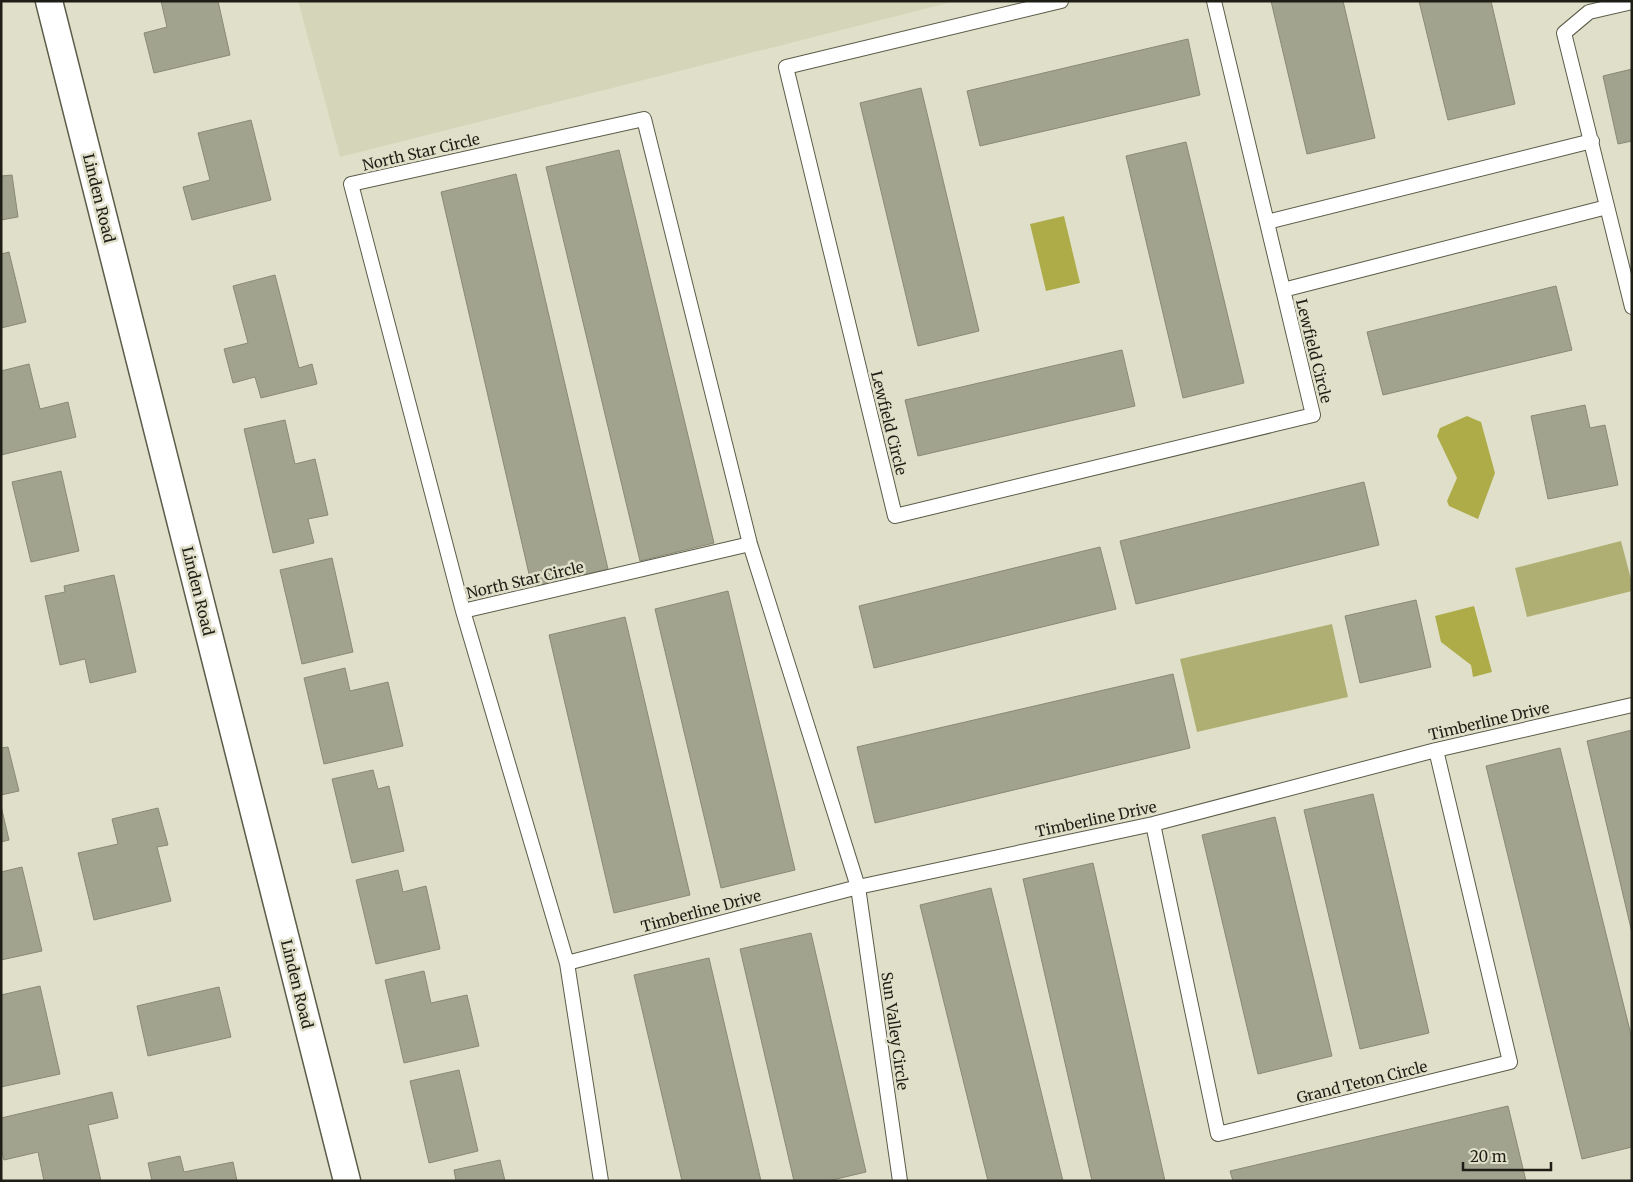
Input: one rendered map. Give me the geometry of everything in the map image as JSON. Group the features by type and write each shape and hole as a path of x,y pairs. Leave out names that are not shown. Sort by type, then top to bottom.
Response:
{"street":[{"name":"Linden Road","path":"50,1 347,1181"}],"lane":[{"name":"Lewfield Circle","path":"1061,1 786,67 895,516 1313,416 1214,1"},
{"path":"1632,2 1589,12 1564,33 1632,307"},
{"name":"North Star Circle","path":"750,544 463,611 351,184 644,119 750,544 858,887"},
{"path":"1267,222 1592,141"},
{"name":"Lewfield Circle","path":"1283,290 1607,207"},
{"path":"463,611 567,963 602,1181"},
{"name":"Timberline Drive","path":"567,963 858,887 1153,824 1436,750 1632,705"},
{"name":"Grand Teton Circle","path":"1153,824 1218,1134 1510,1062 1436,750"},
{"name":"Sun Valley Circle","path":"858,887 900,1181"}],"shaded area":[{"path":"298,1 956,1 340,157"},
{"path":"1064,216 1080,283 1046,291 1030,224"},
{"path":"1467,416 1481,422 1495,473 1478,519 1449,506 1447,501 1457,478 1437,436 1440,428"},
{"path":"1621,541 1632,583 1632,591 1527,617 1515,568"},
{"path":"1474,606 1492,672 1473,677 1471,665 1441,642 1435,616"},
{"path":"1332,624 1348,697 1197,732 1180,659"}],"building":[{"path":"161,1 218,1 230,55 154,73 144,33 167,27"},
{"path":"1271,1 1343,1 1375,138 1307,154"},
{"path":"1419,1 1491,1 1515,104 1448,120"},
{"path":"1188,39 1200,95 980,146 967,91"},
{"path":"1632,69 1632,141 1618,144 1603,76"},
{"path":"921,88 979,331 918,346 860,103"},
{"path":"251,120 271,200 192,220 183,187 210,180 198,133"},
{"path":"1186,142 1244,383 1183,398 1126,156"},
{"path":"619,150 714,543 640,561 546,167"},
{"path":"516,174 608,569 532,587 441,192"},
{"path":"12,175 18,217 1,220 1,176"},
{"path":"9,252 26,322 1,328 1,254"},
{"path":"275,275 299,368 312,364 317,384 261,398 255,377 233,383 224,349 248,343 233,286"},
{"path":"1556,286 1572,350 1383,395 1367,332"},
{"path":"1122,350 1135,406 918,456 905,400"},
{"path":"29,364 40,409 68,402 76,437 1,455 1,371"},
{"path":"1585,405 1590,428 1605,425 1618,485 1548,499 1531,416"},
{"path":"285,420 295,464 315,459 328,515 308,519 314,543 273,553 244,429"},
{"path":"61,471 79,551 31,562 12,482"},
{"path":"1364,482 1379,545 1136,604 1120,541"},
{"path":"1100,547 1116,609 874,668 859,606"},
{"path":"332,558 353,652 302,664 280,570"},
{"path":"114,575 136,672 90,683 85,659 60,665 45,596 65,592 64,586"},
{"path":"728,591 795,870 721,888 655,609"},
{"path":"1416,600 1431,667 1360,683 1345,616"},
{"path":"625,617 690,895 614,913 549,635"},
{"path":"345,668 350,691 388,682 403,746 324,764 304,678"},
{"path":"1173,674 1190,748 875,823 857,747"},
{"path":"1632,730 1632,933 1587,741"},
{"path":"8,747 19,791 1,795 1,748"},
{"path":"1560,748 1632,1039 1632,1147 1582,1159 1486,766"},
{"path":"373,770 378,789 389,786 404,851 352,863 332,779"},
{"path":"1373,794 1429,1033 1360,1049 1304,810"},
{"path":"1,806 9,840 1,842"},
{"path":"158,808 168,845 157,847 171,901 94,920 78,853 118,844 112,819"},
{"path":"1275,817 1332,1056 1258,1074 1202,835"},
{"path":"1093,863 1165,1181 1092,1181 1023,879"},
{"path":"22,867 42,951 1,960 1,872"},
{"path":"398,870 403,892 426,886 440,949 376,964 356,880"},
{"path":"991,888 1063,1181 988,1181 920,905"},
{"path":"811,933 866,1172 828,1181 794,1181 740,949"},
{"path":"709,958 761,1181 682,1181 634,975"},
{"path":"424,971 431,1003 467,995 479,1046 404,1063 385,980"},
{"path":"40,986 60,1074 1,1087 1,995"},
{"path":"219,987 231,1037 148,1056 137,1006"},
{"path":"459,1070 478,1151 429,1163 410,1081"},
{"path":"112,1092 118,1118 88,1125 101,1181 44,1181 38,1152 4,1160 1,1148 1,1118"},
{"path":"1508,1106 1526,1181 1233,1181 1230,1171"},
{"path":"180,1156 184,1172 233,1162 237,1181 152,1181 148,1163"},
{"path":"500,1160 505,1181 456,1181 454,1170"}]}
